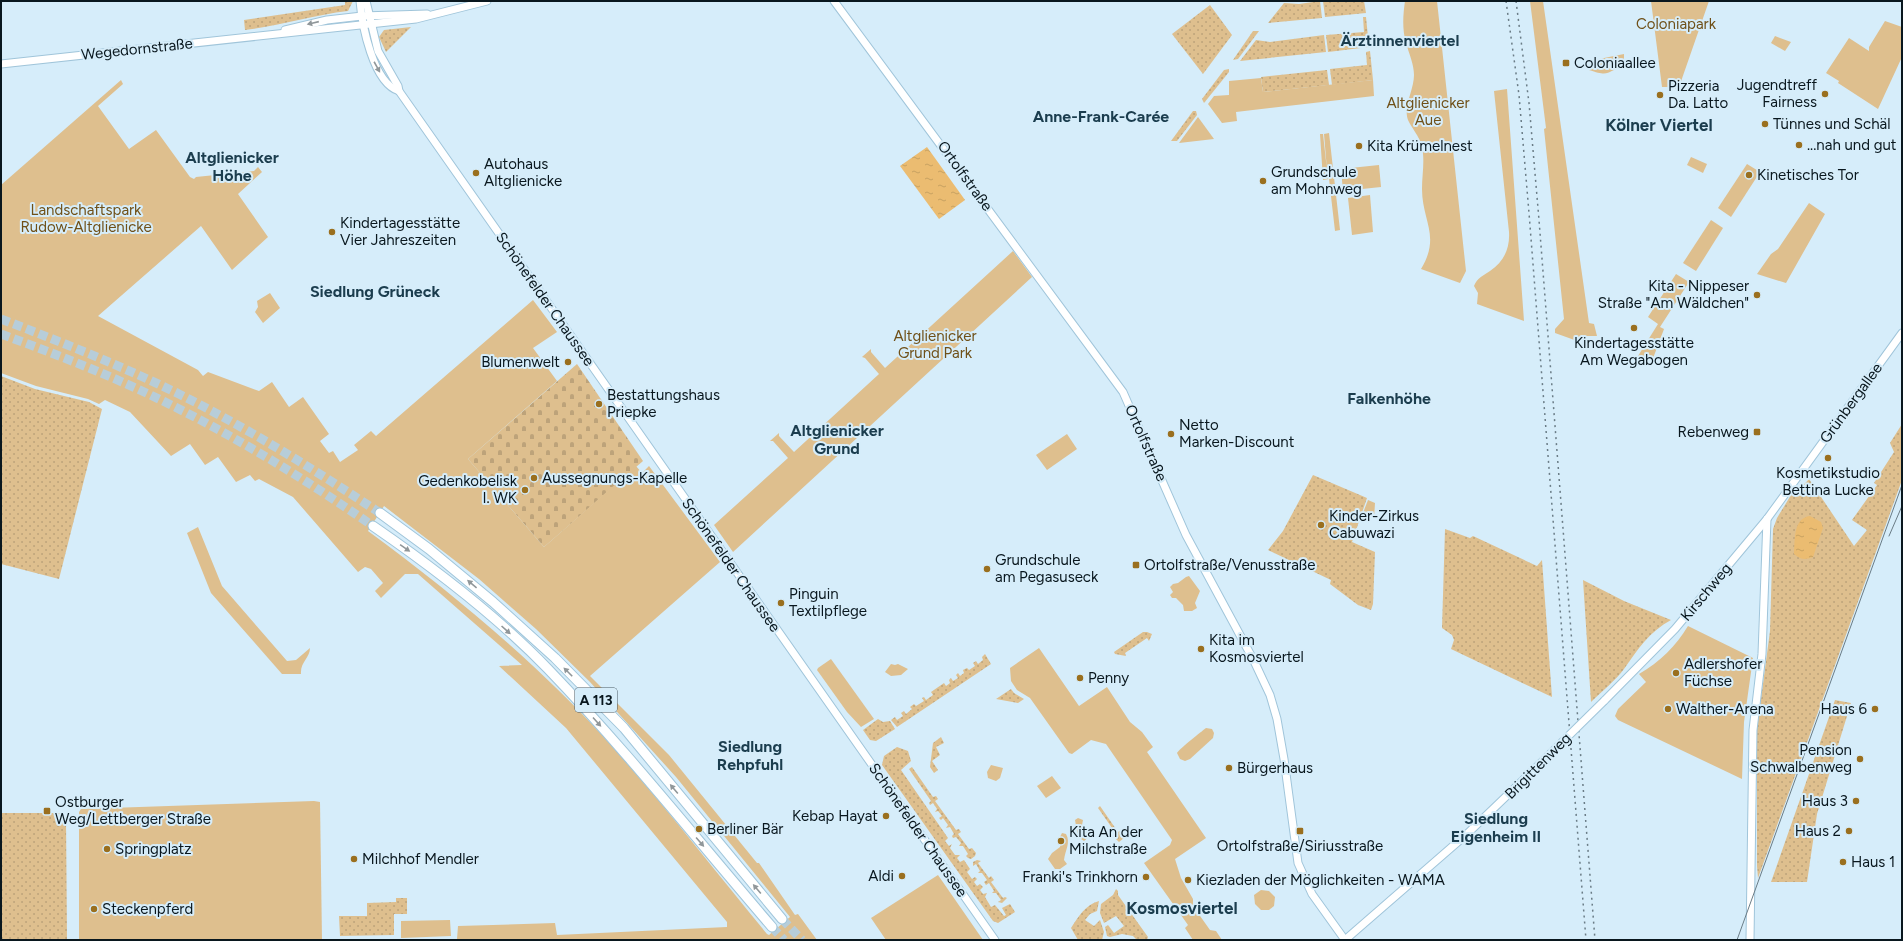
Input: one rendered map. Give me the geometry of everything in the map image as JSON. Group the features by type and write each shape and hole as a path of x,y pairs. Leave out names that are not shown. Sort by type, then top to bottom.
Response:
{"highway":[{"name":"A 113","path":"380,513 429,549 488,598 565,669 624,728 782,919"},
{"name":"A 113","path":"373,526 424,561 487,613 548,668 613,740 772,927"}],"street":[{"name":"Schönefelder Chaussee","path":"360,1 367,25 378,51 398,86 399,91 995,940"},
{"name":"Schönefelder Chaussee","path":"365,16 366,1"},
{"name":"Wegedornstraße","path":"1,64 416,19 487,1"},
{"name":"Ortolfstraße","path":"834,1 1123,392 1186,535 1254,661 1270,695 1277,719 1284,759 1298,863 1312,894 1345,940"},
{"name":"Wegedornstraße","path":"273,34 321,21 365,16 437,14"},
{"name":"Grünbergallee","path":"1799,474 1902,333"},
{"name":"Kirschweg","path":"1604,701 1675,628 1767,520 1799,474"},
{"path":"1750,940 1753,730 1762,654 1767,520"},
{"name":"Brigittenweg","path":"1345,940 1468,833 1604,701"}],"green space":[{"path":"345,1 353,1 348,11 245,30 244,20 345,5"},
{"path":"1320,1 1322,18 1268,23 1284,3 1299,4"},
{"path":"1323,1 1364,1 1366,13 1325,17"},
{"name":"Altglienicker Aue","path":"1405,1 1437,1 1466,271 1460,283 1421,269 1430,247 1430,238 1422,189 1422,147 1408,120 1407,115 1408,104 1414,81 1414,71 1403,27"},
{"path":"1530,1 1543,1 1589,323 1594,324 1597,336 1584,336 1580,342 1555,333 1555,329 1564,319 1544,129 1546,128"},
{"name":"Coloniapark","path":"1651,1 1709,1 1678,90 1671,87 1662,87"},
{"path":"1210,5 1232,35 1203,74 1172,34"},
{"path":"1363,17 1366,17 1369,47 1328,52 1326,35 1364,32"},
{"path":"1885,21 1902,27 1902,57 1878,109 1838,83 1839,81 1826,73 1849,38 1869,51 1869,47"},
{"path":"411,27 386,52 379,37 384,30"},
{"path":"1253,31 1259,31 1238,59 1233,60"},
{"path":"1324,35 1326,52 1240,61 1256,40 1270,42"},
{"path":"1775,36 1791,42 1785,51 1771,43"},
{"path":"1370,51 1373,80 1332,85 1330,69 1367,65 1366,52"},
{"path":"1624,54 1624,67 1608,73 1589,70 1594,60"},
{"path":"1229,69 1229,72 1204,103 1202,99 1224,70"},
{"path":"1327,70 1329,85 1263,92 1261,77"},
{"path":"1261,78 1263,92 1373,80 1374,96 1236,112 1237,121 1222,123 1208,104 1214,96 1229,95 1229,81"},
{"name":"Landschaftspark Rudow-Altglienicke","path":"121,80 123,84 98,106 129,149 156,130 190,177 194,179 196,177 254,171 258,167 262,172 238,194 268,237 232,270 201,226 98,316 198,370 203,376 208,372 259,391 272,382 289,407 303,397 329,434 320,441 329,453 333,451 340,462 358,450 354,445 371,431 376,436 533,300 557,332 533,348 557,381 468,459 544,547 636,466 642,473 649,466 720,562 590,676 669,755 757,863 759,863 795,915 798,914 817,940 389,940 457,939 458,926 555,923 557,935 727,927 727,922 566,728 499,666 522,665 418,574 405,574 381,598 375,591 383,583 371,569 365,567 358,572 293,497 259,479 255,481 250,475 236,482 218,457 205,465 190,444 171,456 130,412 105,400 99,404 88,399 36,386 1,373 1,185","holes":["384,506 479,579 536,629 590,682 676,777 790,917 769,935 767,934 651,791 583,715 525,659 464,605 368,531"]},
{"path":"1507,89 1524,321 1477,304 1478,293 1474,286 1479,279 1499,263 1505,254 1508,244 1509,232 1494,91"},
{"path":"1193,111 1196,111 1197,115 1177,141 1171,141"},
{"path":"1198,117 1214,139 1179,143"},
{"path":"1329,133 1340,230 1335,231 1329,179 1323,180 1320,134 1323,134 1327,170 1324,134"},
{"path":"1691,157 1707,164 1703,173 1687,165"},
{"path":"1747,164 1760,172 1731,217 1718,208"},
{"path":"1379,165 1381,187 1343,191 1341,169"},
{"path":"1370,195 1373,232 1352,235 1348,198"},
{"path":"1809,203 1825,214 1786,283 1757,274 1771,254 1778,249"},
{"path":"1711,220 1723,228 1696,271 1683,263"},
{"name":"Altglienicker Grund Park","path":"1013,251 1032,277 733,552 714,525 788,458 773,441 770,441 779,433 779,436 794,452 879,374 865,358 862,357 871,349 871,352 885,368"},
{"path":"1676,274 1689,282 1660,327 1664,329 1652,361 1638,356 1658,324 1648,317"},
{"path":"270,293 280,308 263,323 255,312 258,307 257,301"},
{"path":"577,364 643,461 544,547 468,459"},
{"path":"1,376 35,389 89,402 102,409 59,579 1,564"},
{"path":"1902,424 1902,480 1758,878 1757,729 1770,631 1773,529 1777,518 1791,495 1798,491 1809,479 1854,546 1867,530 1852,520 1877,485 1874,483 1894,452 1890,443"},
{"path":"1067,434 1077,449 1047,470 1036,455"},
{"name":"Kinder-Zirkus Cabuwazi","path":"1313,475 1367,498 1352,542 1375,552 1373,604 1371,610 1358,605 1330,584 1331,580 1268,550 1283,531"},
{"path":"1368,500 1375,503 1374,518 1361,518"},
{"path":"198,527 222,586 287,661 296,660 310,648 310,651 302,666 301,674 282,674 211,593 187,533"},
{"path":"1445,529 1470,538 1473,536 1537,566 1542,560 1552,697 1451,649 1454,640 1452,635 1442,628"},
{"path":"1189,576 1200,591 1195,603 1197,608 1192,611 1184,611 1183,605 1176,598 1172,598 1170,595 1173,592 1170,587"},
{"path":"1583,580 1624,601 1671,620 1663,624 1650,635 1613,682 1591,702"},
{"path":"1688,626 1753,658 1744,722 1742,779 1618,720 1615,716 1618,709 1646,682 1639,674 1667,653"},
{"path":"1143,632 1152,634 1149,641 1147,638 1125,653 1126,656 1115,654 1114,652"},
{"path":"1039,648 1079,706 1107,687 1130,722 1142,732 1153,747 1147,752 1206,838 1175,859 1181,878 1193,899 1193,906 1210,930 1216,931 1222,940 1193,940 1185,928 1188,925 1144,863 1170,845 1172,840 1106,744 1091,740 1072,754 1069,753 1030,698 1017,690 1011,681 1010,668"},
{"path":"985,654 991,664 897,727 891,720 895,717 897,720 903,716 901,713 904,711 906,714 912,709 910,707 914,704 916,706 924,701 922,698 924,697 926,700 933,695 931,692 944,683 946,686 950,683 949,680 951,678 953,681 958,678 956,675 958,673 960,676 964,673 963,670 967,668 969,670 975,666 973,663 976,661 978,664 983,660 982,657"},
{"path":"831,659 874,719 861,727 847,712 817,670"},
{"path":"891,664 898,664 908,669 901,675 891,676 885,672"},
{"path":"1011,689 1014,693 1024,699 1018,703 996,699"},
{"path":"1835,700 1851,703 1817,814 1807,882 1771,882"},
{"path":"878,719 883,722 890,721 895,729 876,741 870,740 863,730"},
{"path":"1206,728 1212,729 1214,733 1213,738 1190,759 1185,761 1180,759 1177,753 1178,751"},
{"path":"941,737 944,743 936,747 940,755 932,761 938,770 934,773 930,767 933,743"},
{"path":"897,747 908,751 911,761 901,770 948,838 945,841 949,846 952,844 950,848 955,855 960,855 957,858 960,862 964,860 970,869 967,872 972,879 975,877 977,879 974,882 977,886 980,884 983,887 980,890 983,894 987,893 985,897 991,907 995,905 1004,916 1006,915 1002,908 1010,904 1015,912 998,923 993,921 882,765 884,756"},
{"path":"991,765 1003,768 1000,778 996,781 988,778 987,772"},
{"path":"912,767 933,797 936,796 938,799 935,801 956,830 959,829 961,832 958,834 969,849 972,848 976,853 971,859 966,856 968,854 963,846 959,846 961,843 956,837 953,838 952,836 954,834 950,827 946,828 948,825 943,818 941,820 939,818 942,816 938,811 935,812 937,809 933,803 930,805 929,803 931,801 909,769"},
{"path":"1052,776 1061,788 1046,798 1037,786"},
{"path":"320,802 322,940 79,940 79,812 81,809"},
{"path":"1100,806 1118,832 1121,830 1124,834 1124,838 1119,842 1114,837 1117,835 1098,808"},
{"path":"1,813 62,813 66,819 67,940 1,940"},
{"path":"1078,818 1083,820 1083,828 1089,829 1090,836 1084,841 1078,837 1075,820"},
{"path":"1062,833 1066,834 1068,840 1064,860 1067,864 1060,869 1055,869 1048,859 1052,853 1060,847 1060,837"},
{"path":"977,860 981,861 978,863 989,878 991,876 994,880 991,882 1003,898 1007,898 1002,903 998,902 1001,900 996,893 992,893 994,891 989,883 986,885 984,882 987,880 982,873 978,873 980,871 976,864 973,866 973,862"},
{"path":"938,875 983,940 886,940 871,918"},
{"path":"1116,889 1118,891 1118,895 1148,937 1147,940 1137,940 1133,936 1122,934 1110,937 1107,936 1105,927 1108,925 1114,933 1124,926 1116,916 1104,923 1100,913 1101,904 1113,895"},
{"path":"1261,890 1269,891 1275,897 1274,906 1269,910 1261,910 1255,904 1254,895"},
{"path":"396,898 407,898 407,914 394,914 394,935 340,936 339,916 367,916 367,903 396,902"},
{"path":"1099,901 1097,911 1090,914 1085,920 1094,926 1100,920 1104,932 1102,940 1078,940 1071,928 1086,908"},
{"path":"450,920 451,936 401,938 401,921"}],"water":[{"path":"927,147 965,200 939,219 900,166"},
{"path":"1810,516 1821,522 1823,528 1813,557 1803,559 1794,554 1795,536 1800,521"}],"tunnel":[{"path":"1,319 69,345 205,407 281,450 380,513"},
{"path":"1,334 65,358 149,394 195,417 273,461 373,526"},
{"path":"782,919 802,940"},
{"path":"772,927 784,940"}],"tram line":[{"path":"1737,940 1902,485"},
{"path":"1889,536 1902,506"}],"railway":[{"path":"1506,1 1519,95 1586,940"},
{"path":"1516,1 1529,103 1539,220 1595,940"}],"place":[{"name":"Coloniaallee","path":"1566,63"},
{"name":"Jugendtreff Fairness","path":"1825,94"},
{"name":"Pizzeria Da. Latto","path":"1660,95"},
{"name":"Tünnes und Schäl","path":"1765,124"},
{"name":"...nah und gut","path":"1799,145"},
{"name":"Kita Krümelnest","path":"1359,146"},
{"name":"Autohaus Altglienicke","path":"476,173"},
{"name":"Kinetisches Tor","path":"1749,175"},
{"name":"Grundschule am Mohnweg","path":"1263,181"},
{"name":"Kindertagesstätte Vier Jahreszeiten","path":"332,232"},
{"name":"Kita - Nippeser Straße \"Am Wäldchen\"","path":"1757,295"},
{"name":"Kindertagesstätte Am Wegabogen","path":"1634,328"},
{"name":"Blumenwelt","path":"568,362"},
{"name":"Bestattungshaus Priepke","path":"599,404"},
{"name":"Rebenweg","path":"1757,432"},
{"name":"Netto Marken-Discount","path":"1171,434"},
{"name":"Kosmetikstudio Bettina Lucke","path":"1828,458"},
{"name":"Aussegnungs-Kapelle","path":"534,478"},
{"name":"Gedenkobelisk I. WK","path":"525,490"},
{"name":"Kinder-Zirkus Cabuwazi","path":"1321,525"},
{"name":"Ortolfstraße/Venusstraße","path":"1136,565"},
{"name":"Grundschule am Pegasuseck","path":"987,569"},
{"name":"Pinguin Textilpflege","path":"781,603"},
{"name":"Kita im Kosmosviertel","path":"1201,649"},
{"name":"Adlershofer Füchse","path":"1676,673"},
{"name":"Penny","path":"1080,678"},
{"name":"Walther-Arena","path":"1668,709"},
{"name":"Haus 6","path":"1875,709"},
{"name":"Pension Schwalbenweg","path":"1860,759"},
{"name":"Bürgerhaus","path":"1229,768"},
{"name":"Haus 3","path":"1856,801"},
{"name":"Ostburger Weg/Lettberger Straße","path":"47,811"},
{"name":"Kebap Hayat","path":"886,816"},
{"name":"Berliner Bär","path":"699,829"},
{"name":"Ortolfstraße/Siriusstraße","path":"1300,831"},
{"name":"Haus 2","path":"1849,831"},
{"name":"Kita An der Milchstraße","path":"1061,841"},
{"name":"Springplatz","path":"107,849"},
{"name":"Milchhof Mendler","path":"354,859"},
{"name":"Haus 1","path":"1843,862"},
{"name":"Aldi","path":"902,876"},
{"name":"Franki's Trinkhorn","path":"1146,877"},
{"name":"Kiezladen der Möglichkeiten - WAMA","path":"1188,880"},
{"name":"Steckenpferd","path":"94,909"}],"district":[{"name":"Ärztinnenviertel","path":"1400,40"},
{"name":"Anne-Frank-Carée","path":"1101,116"},
{"name":"Kölner Viertel","path":"1659,125"},
{"name":"Altglienicker Höhe","path":"232,166"},
{"name":"Siedlung Grüneck","path":"375,291"},
{"name":"Falkenhöhe","path":"1389,398"},
{"name":"Altglienicker Grund","path":"837,439"},
{"name":"Siedlung Rehpfuhl","path":"750,755"},
{"name":"Siedlung Eigenheim II","path":"1496,827"},
{"name":"Kosmosviertel","path":"1182,908"}]}
